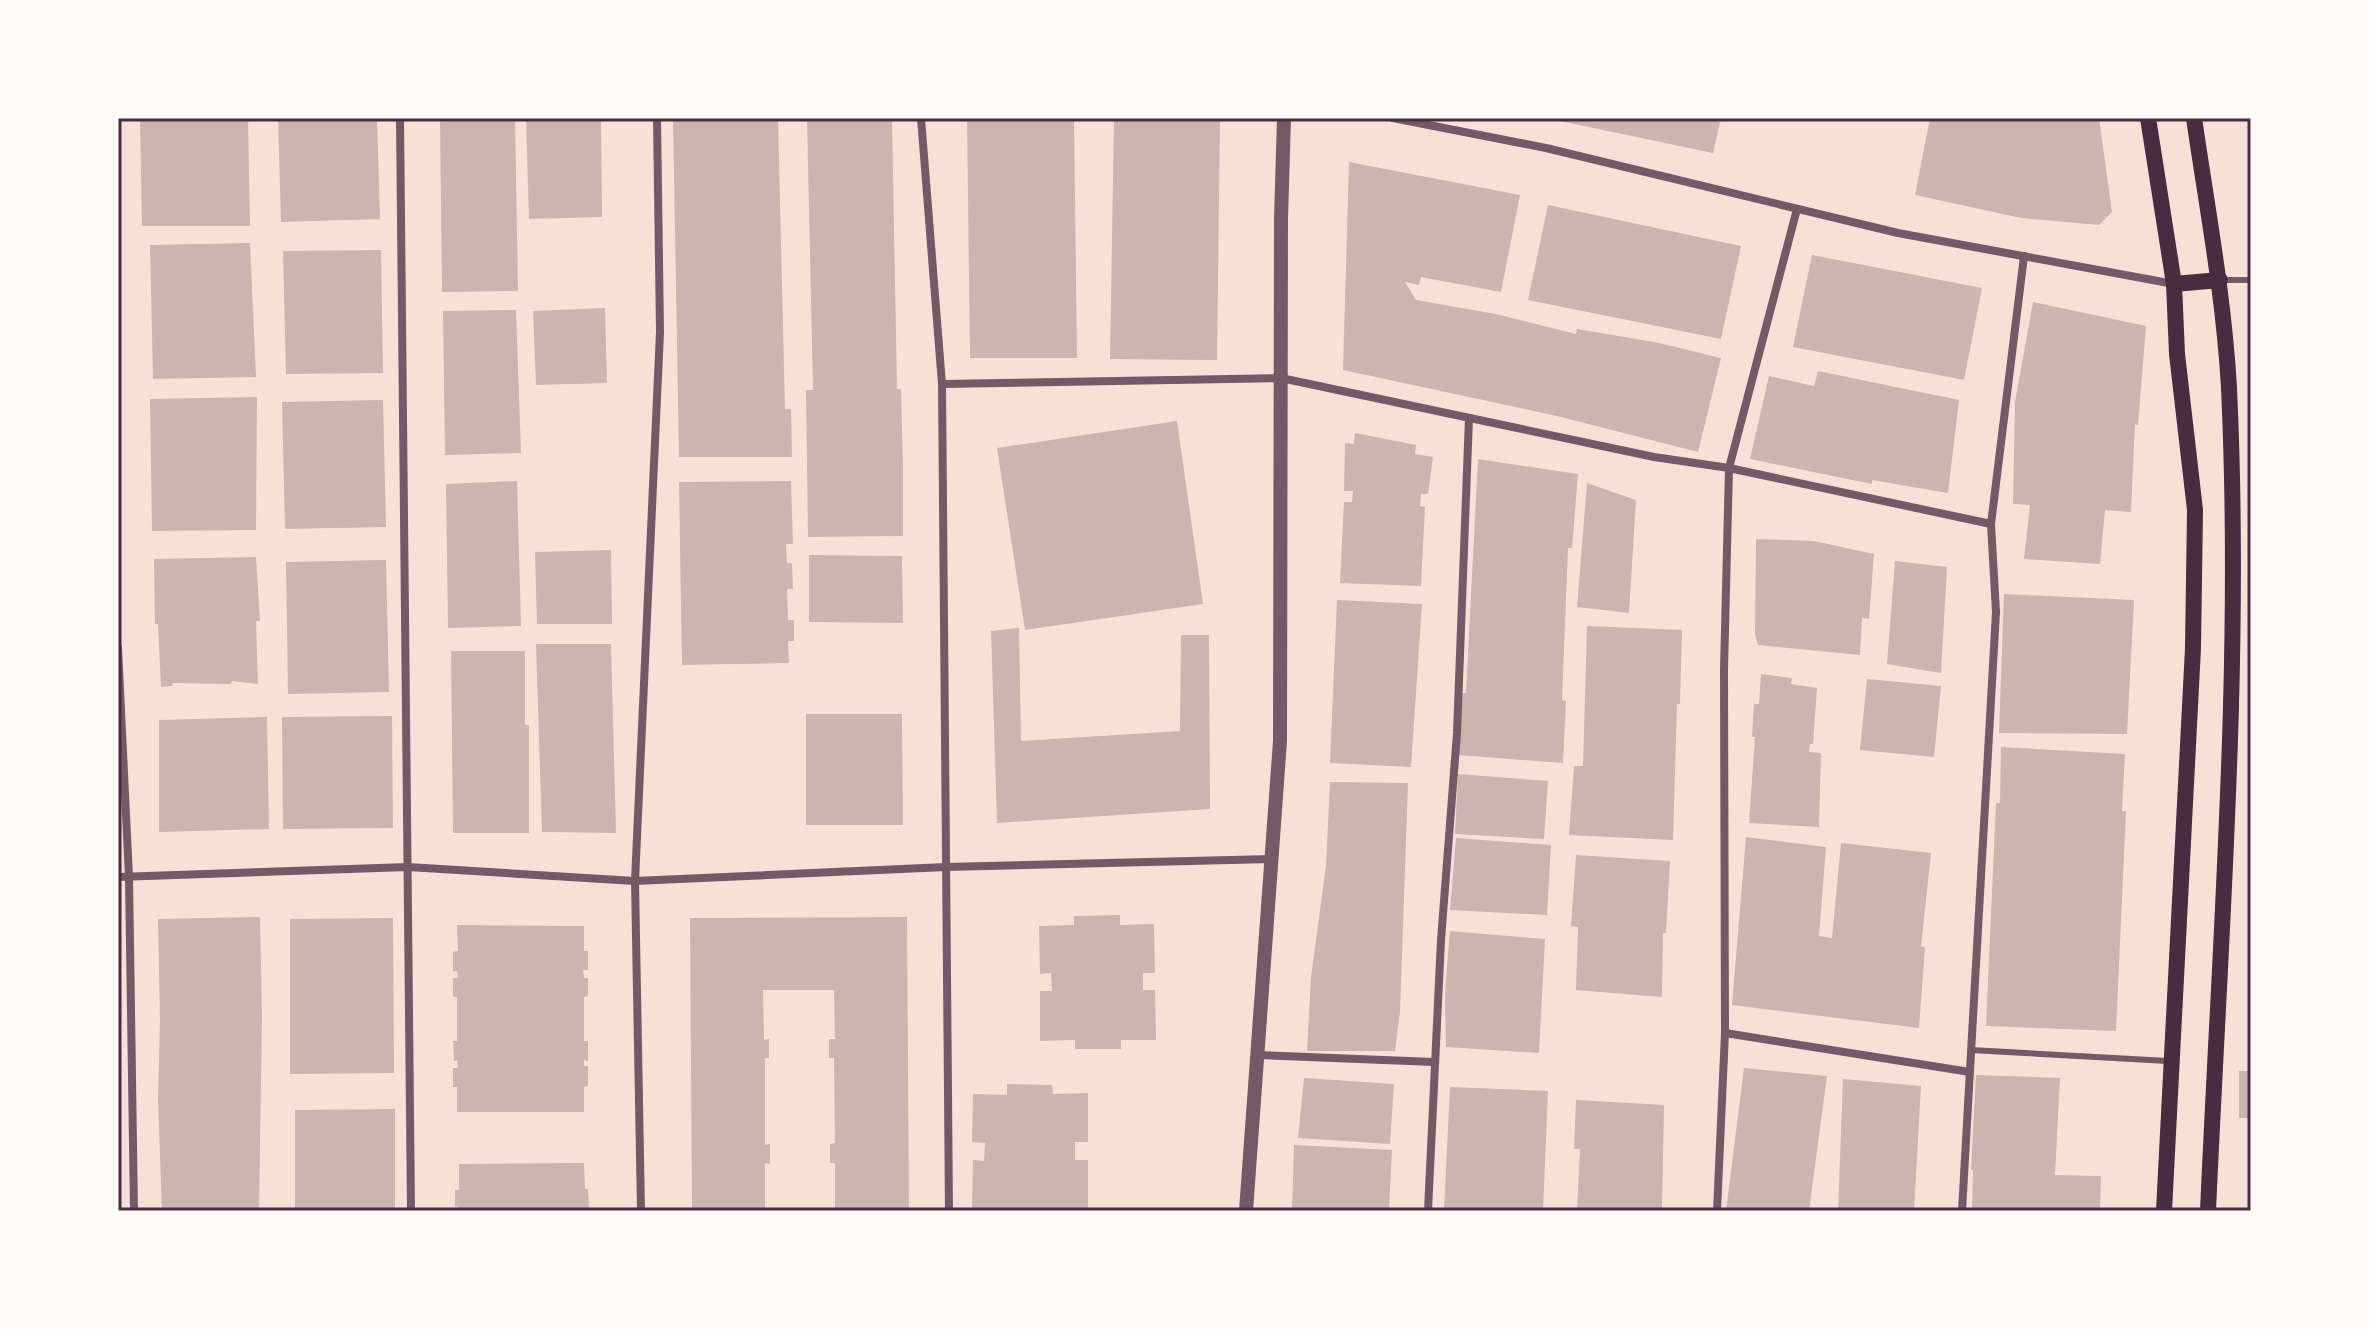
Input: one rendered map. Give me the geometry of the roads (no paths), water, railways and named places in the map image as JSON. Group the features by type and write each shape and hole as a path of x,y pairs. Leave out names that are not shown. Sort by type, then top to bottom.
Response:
{"main road":[{"path":"2148,118 2174,284 2177,354 2195,510 2193,648 2164,1211"},
{"path":"2194,118 2220,280 2229,387 2233,543 2230,778 2208,1211"},
{"path":"2174,284 2220,280"}],"street":[{"path":"400,118 411,1211"},
{"path":"641,1211 635,881 660,332 657,118"},
{"path":"921,118 942,384 949,1211"},
{"path":"1246,1211 1280,741 1284,118"},
{"path":"1393,118 1546,148 1898,233 2174,284"},
{"path":"1717,1211 1725,1033 1724,670 1729,468 1797,209"},
{"path":"1962,1211 1996,612 1991,524 2024,256"},
{"path":"942,384 1281,378 1991,524"},
{"path":"1428,1211 1434,1062 1457,733 1469,418"},
{"path":"118,648 129,877 134,1211"},
{"path":"118,877 408,867 635,881 946,867 1271,859"},
{"path":"1725,1033 1970,1072"},
{"path":"1257,1055 1434,1062"}],"lane":[{"path":"2220,280 2251,280"},
{"path":"1971,1050 2172,1061"}]}
